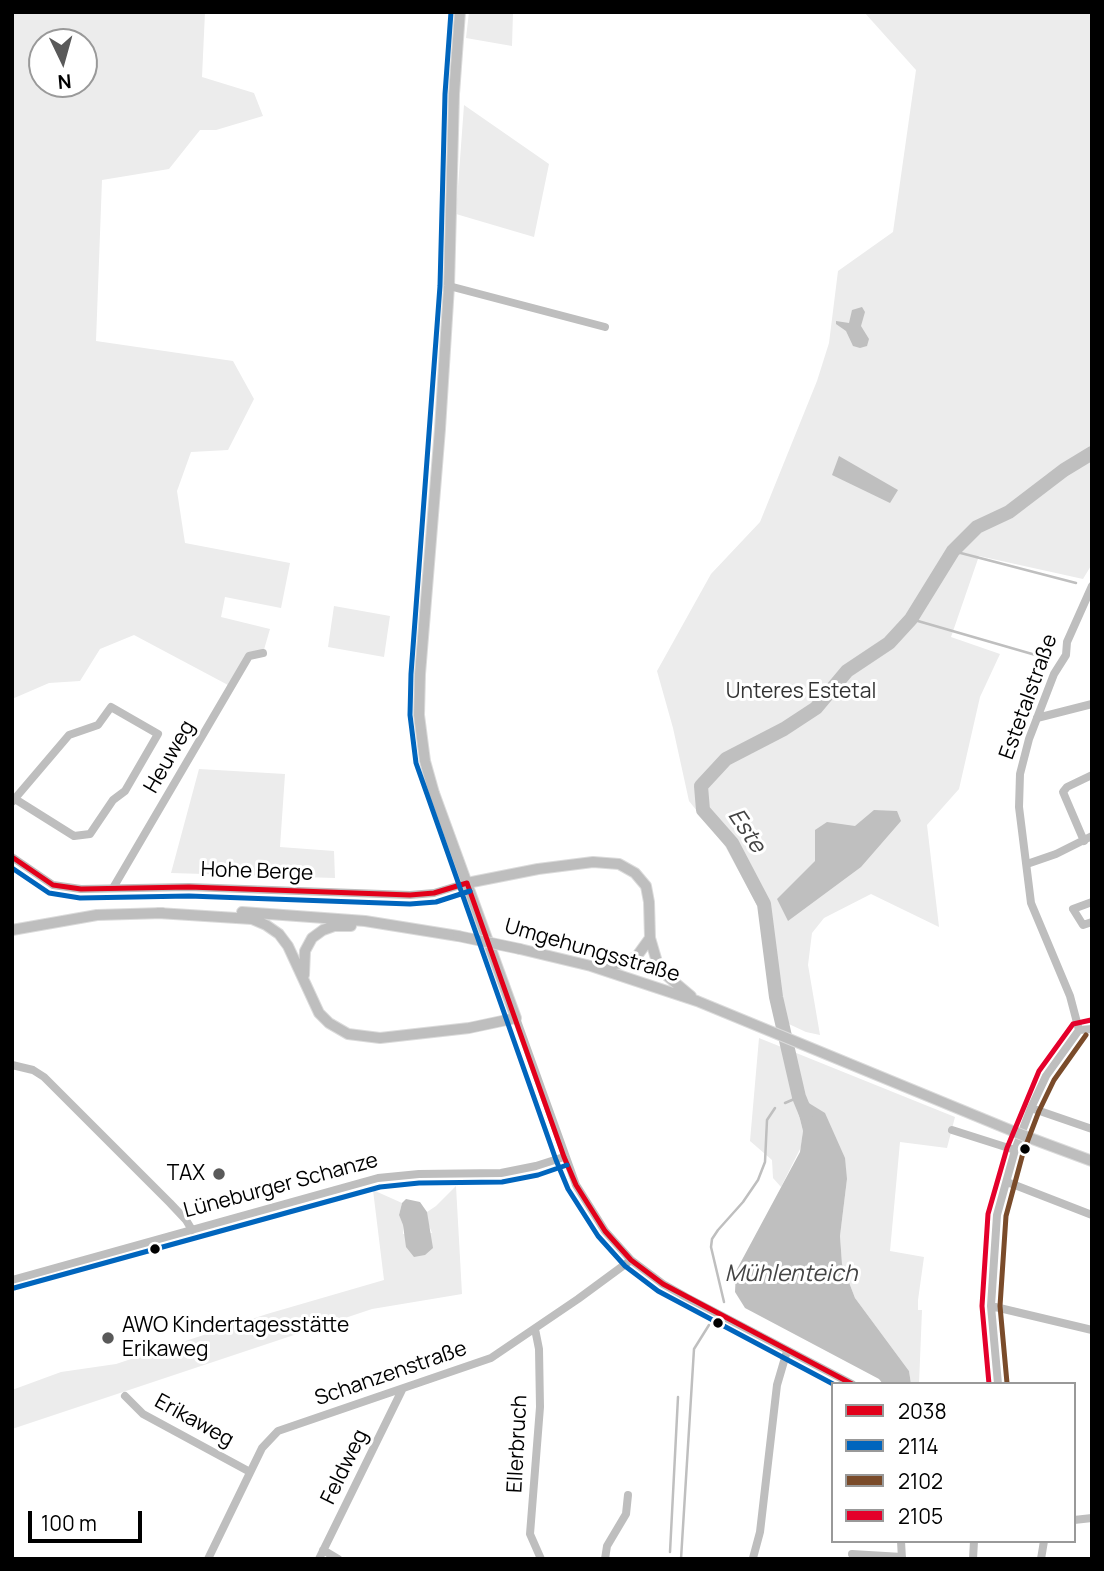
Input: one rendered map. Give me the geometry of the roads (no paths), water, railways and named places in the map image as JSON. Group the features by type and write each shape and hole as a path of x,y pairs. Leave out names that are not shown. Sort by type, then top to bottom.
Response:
{"main road":[{"path":"158,913 252,919 266,925 285,942 319,1013 341,1031 360,1037 380,1038 432,1033 516,1018 428,771 419,715 449,286 454,107 460,12"},
{"path":"467,883 538,869 593,862 619,864 635,873 646,886 650,937 657,962 666,975 697,1001"},
{"name":"Umgehungsstraße","path":"12,930 97,915 283,913 415,929 520,949 591,966 697,1001 1092,1161"},
{"path":"304,978 305,951 312,938 323,930 334,926 415,929"},
{"path":"591,966 624,963 637,956 650,937"}],"street":[{"path":"449,286 606,327"},
{"name":"Estetalstraße","path":"1079,1030 1070,996 1031,903 1019,807 1020,774 1028,739 1054,674 1066,655 1067,642 1092,586"},
{"name":"Heuweg","path":"113,888 250,656 263,653"},
{"path":"1037,718 1092,704"},
{"path":"111,707 158,734 125,791 113,800 90,834 74,836 14,800 69,735 98,724 111,707"},
{"path":"1027,864 1088,838 1063,792 1067,787 1092,775"},
{"name":"Hohe Berge","path":"12,857 53,885 81,889 189,887 410,895 467,883"},
{"path":"1092,902 1073,909 1083,925 1092,922"},
{"path":"516,1018 576,1185 605,1231 631,1259 665,1285 848,1382"},
{"path":"998,1382 991,1306 997,1215 1015,1150 1046,1076 1079,1030 1092,1029"},
{"path":"12,1065 33,1070 44,1077 170,1203 192,1230"},
{"path":"1031,1108 1092,1129"},
{"path":"952,1130 1015,1150"},
{"name":"Lüneburger Schanze","path":"12,1280 378,1178 419,1174 501,1173 565,1157"},
{"path":"1007,1182 1092,1215"},
{"name":"Schanzenstraße","path":"208,1559 262,1448 278,1431 491,1358 631,1259"},
{"path":"991,1306 1092,1330"},
{"name":"Ellerbruch","path":"535,1329 539,1349 540,1407 530,1534 541,1559"},
{"path":"753,1558 760,1536 777,1385 788,1351"},
{"name":"Feldweg","path":"321,1555 402,1390"},
{"name":"Erikaweg","path":"125,1396 143,1413 250,1472"},
{"path":"605,1559 607,1546 626,1514 628,1495"},
{"path":"852,1554 902,1558"},
{"path":"321,1555 338,1559"}],"water":[{"path":"862,307 865,312 861,326 869,339 867,346 860,348 853,346 846,331 836,324 836,321 849,323 852,310"},
{"path":"839,456 898,490 890,503 832,475"},
{"path":"874,810 897,811 901,821 861,867 788,921 777,899 815,861 815,830 827,822 855,826"},
{"name":"Mühlenteich","path":"799,1097 825,1113 845,1158 847,1179 840,1236 842,1264 855,1298 909,1371 911,1382 881,1382 745,1308 735,1292 736,1271 800,1152 803,1131 795,1099"},
{"path":"406,1199 420,1202 427,1212 433,1248 425,1255 414,1257 406,1247 399,1215"}],"waterway":[{"name":"Este","path":"806,1114 799,1097 776,997 764,904 732,843 703,810 701,786 726,759 784,729 816,708 847,671 889,643 911,619 953,551 977,527 1009,512 1064,470 1092,453"},
{"path":"953,551 1076,583"},
{"path":"911,619 1039,656"},
{"path":"785,1103 799,1097"},
{"path":"724,1302 711,1247 712,1239 758,1180 765,1162 767,1120 775,1108"},
{"path":"681,1559 694,1349 709,1325"},
{"path":"670,1552 678,1397"}],"place":[{"name":"TAX","path":"219,1174"},
{"name":"AWO Kindertagesstätte Erikaweg","path":"108,1338"}],"park label":[{"name":"Unteres Estetal","path":"801,692"}]}
